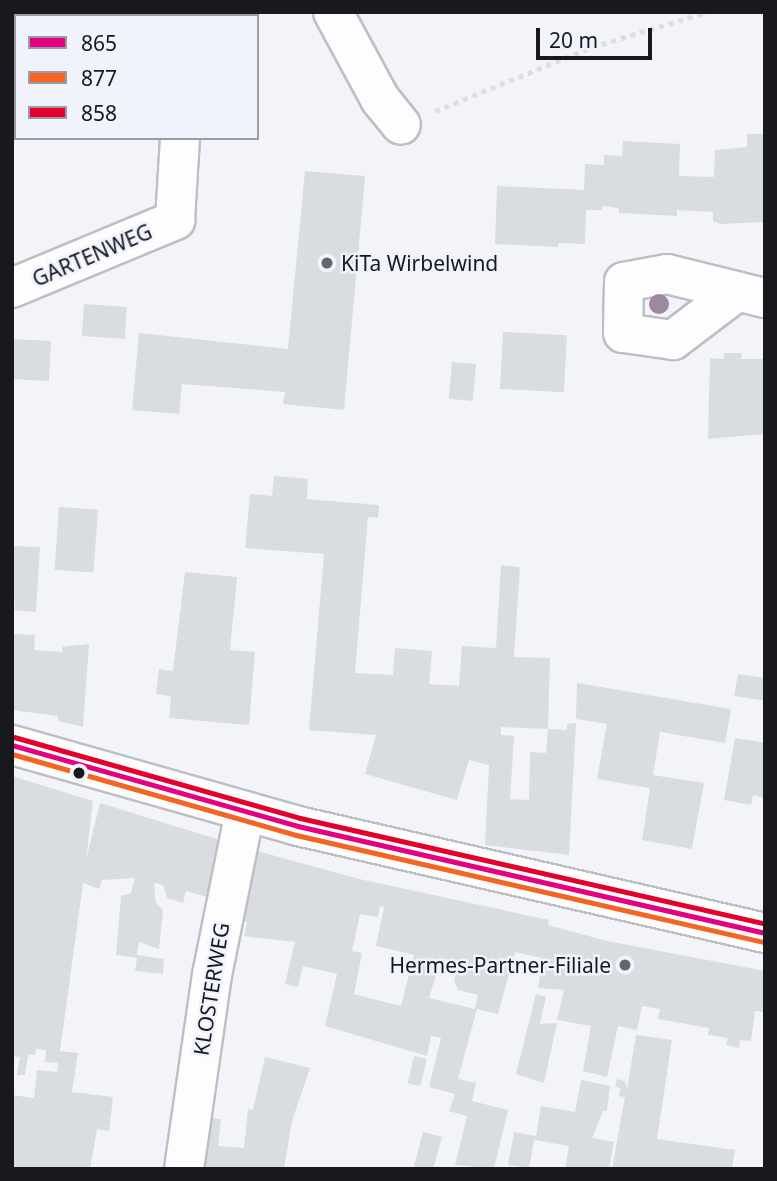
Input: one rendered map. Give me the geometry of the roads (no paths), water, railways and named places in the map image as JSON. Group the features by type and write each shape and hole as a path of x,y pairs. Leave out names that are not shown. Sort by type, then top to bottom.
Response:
{"street":[{"path":"333,12 380,99 401,125"},
{"name":"GARTENWEG","path":"12,288 174,220 180,140"},
{"path":"12,745 244,811 765,933"},
{"name":"KLOSTERWEG","path":"184,1169 212,975 244,811"}],"place":[{"name":"KiTa Wirbelwind","path":"327,263"},
{"name":"Hermes-Partner-Filiale","path":"625,965"}]}
